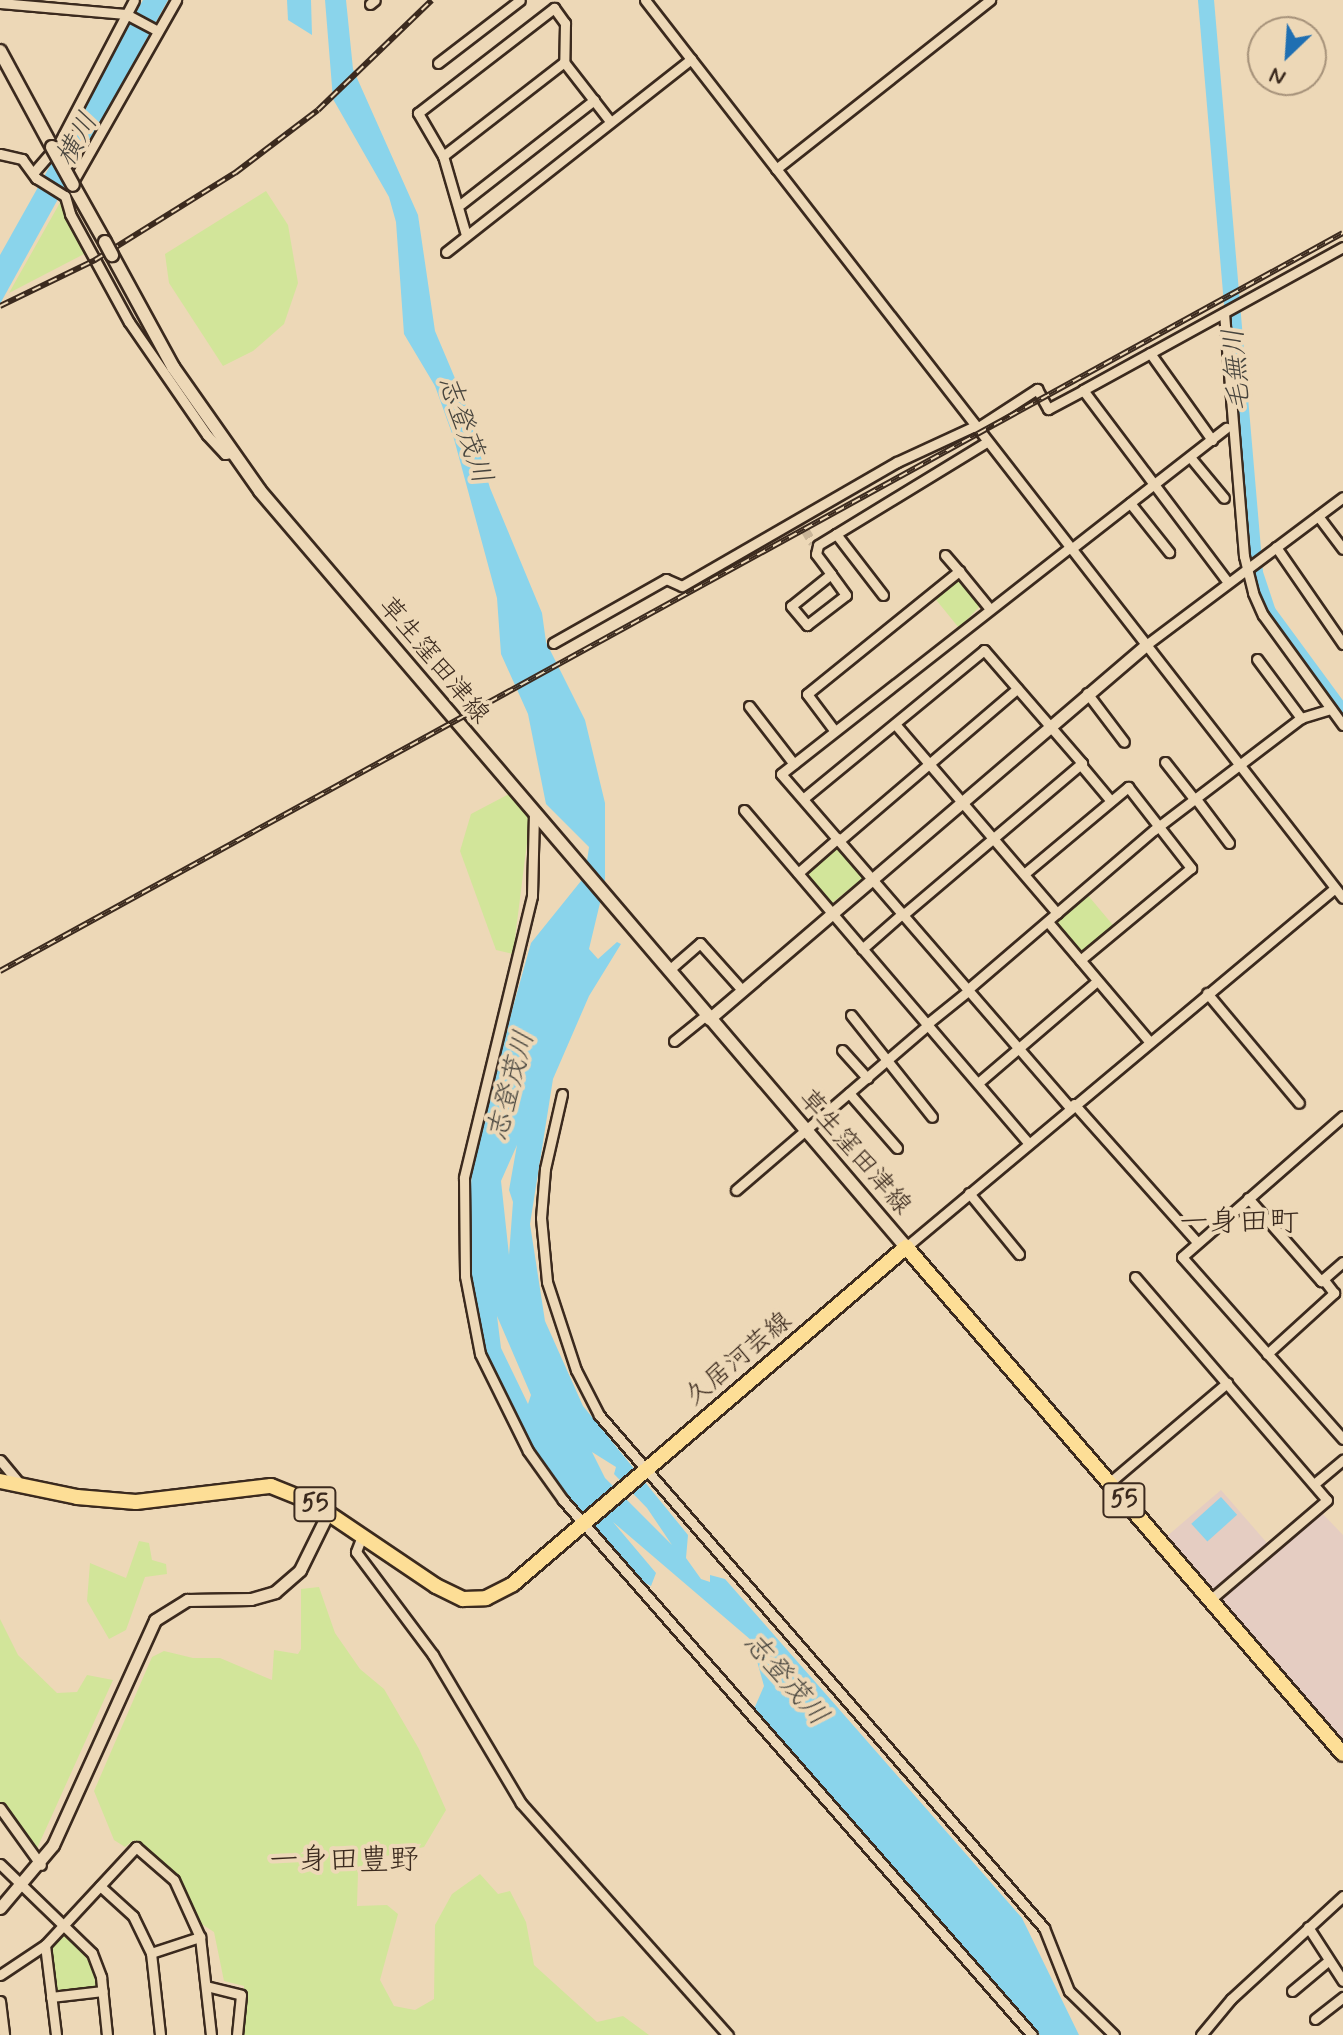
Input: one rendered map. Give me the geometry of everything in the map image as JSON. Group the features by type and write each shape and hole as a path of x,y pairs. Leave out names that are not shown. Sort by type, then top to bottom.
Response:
{"main road":[{"name":"草生窪田津線","path":"1,55 52,147 67,191 105,242 173,367 231,453 906,1247"},
{"name":"久居河芸線","path":"0,1481 136,1502 183,1500 260,1485 293,1493 436,1586 475,1600 513,1584 906,1247"},
{"name":"55","path":"906,1247 1343,1754"}],"street":[{"path":"35,175 59,143 134,0"},
{"path":"176,0 67,191 70,214 133,329 207,435 225,454 231,453"},
{"path":"438,63 520,0"},
{"path":"645,0 1070,549 1338,887 1343,898"},
{"path":"776,169 990,0"},
{"path":"0,3 126,14 158,31"},
{"path":"466,235 461,204 443,156 418,113 554,8 565,23 564,62 610,121"},
{"path":"446,252 691,59"},
{"path":"443,156 564,62"},
{"path":"461,204 594,100"},
{"path":"0,154 22,159 35,175 67,191"},
{"path":"553,643 666,579 682,586 897,462 915,457 976,427 1037,389 1048,409 1343,247"},
{"path":"1224,313 1247,567 1263,615 1343,725"},
{"path":"1150,353 1212,440"},
{"path":"1083,390 1227,581"},
{"path":"1197,1242 1018,1048 781,774 1226,428"},
{"path":"831,574 791,606 807,625 846,595 831,574 816,554 815,544 916,488 925,476 987,442"},
{"path":"915,457 925,476"},
{"path":"1190,457 1224,498"},
{"path":"674,1041 743,991 1048,725 1146,645 1227,581 1343,497"},
{"path":"1130,503 1169,552"},
{"path":"1318,516 1343,549"},
{"path":"836,534 883,595"},
{"path":"1276,547 1343,644"},
{"path":"945,555 990,609"},
{"path":"834,730 807,694 959,571"},
{"path":"804,798 984,650 1111,801"},
{"path":"1257,659 1301,718"},
{"path":"798,873 1017,689"},
{"path":"1087,693 1124,742"},
{"path":"749,706 794,764"},
{"path":"736,1190 1160,828 1301,718 1331,709"},
{"path":"895,724 1057,913"},
{"path":"1165,762 1229,843"},
{"path":"862,949 1080,764"},
{"path":"1024,874 1128,787 1191,868 1080,960"},
{"path":"744,810 1028,1143"},
{"path":"534,813 532,896 468,1151 463,1241 480,1354 528,1451 584,1523 1032,2035"},
{"path":"906,1247 1149,1041 1338,887"},
{"path":"1048,922 1149,1041"},
{"path":"669,970 700,943 743,991"},
{"path":"978,1083 1097,981"},
{"path":"1207,993 1299,1103"},
{"path":"851,1015 885,1062 932,1117"},
{"path":"842,1050 867,1078"},
{"path":"849,1093 897,1148"},
{"path":"562,1094 545,1169 541,1218 547,1282 576,1370 592,1403 645,1471 1044,1928 1069,1991 1114,2035"},
{"path":"1343,1116 1182,1257 1343,1439"},
{"path":"969,1193 1019,1254"},
{"path":"1248,1198 1334,1293 1267,1354"},
{"path":"1323,1279 1343,1262"},
{"path":"1135,1277 1327,1500 1211,1599"},
{"path":"1109,1483 1227,1383"},
{"path":"0,1460 22,1486"},
{"path":"1314,1484 1343,1460"},
{"path":"0,1908 41,1865 155,1620 187,1600 251,1599 275,1592 300,1570 328,1513"},
{"path":"362,1536 356,1552 433,1655 521,1803 728,2035"},
{"path":"0,1808 41,1865"},
{"path":"0,1975 45,1945 136,1847 174,1880 200,1937 211,2035"},
{"path":"0,1864 92,1953 103,1991 107,2035"},
{"path":"100,1886 133,1916 151,1953 160,2035"},
{"path":"1201,2035 1231,1999 1343,1896"},
{"path":"1308,1927 1343,1981"},
{"path":"151,1953 200,1937"},
{"path":"45,1945 56,2035"},
{"path":"1292,1991 1328,1961"},
{"path":"206,1986 241,1995 237,2035"},
{"path":"51,1997 103,1991"},
{"path":"1315,2019 1343,1997"},
{"path":"0,2001 4,2035"}],"shaded area":[{"path":"1221,1490 1274,1551 1320,1511 1343,1535 1343,1742 1166,1537"}],"green space":[{"path":"266,191 288,225 298,283 284,324 253,351 223,366 169,283 165,254"},
{"path":"62,199 86,253 9,293"},
{"path":"953,580 961,581 981,605 959,628 933,596"},
{"path":"509,794 530,819 513,954 496,950 460,851 471,814"},
{"path":"835,844 863,878 830,905 802,870"},
{"path":"1086,893 1115,927 1084,954 1055,919"},
{"path":"139,1541 149,1543 152,1560 166,1564 167,1574 145,1577 126,1630 109,1639 87,1601 90,1563 126,1578"},
{"path":"319,1587 335,1633 360,1669 384,1689 419,1749 446,1810 424,1847 365,1861 358,1872 357,1906 387,1905 398,1914 380,1980 394,2006 415,2010 434,1999 435,1925 452,1894 480,1874 498,1894 510,1891 526,1922 534,1965 597,2022 623,2016 649,2035 243,2035 244,1986 224,1981 214,1932 197,1921 177,1876 134,1840 125,1847 114,1840 94,1791 152,1657 164,1651 193,1658 220,1658 272,1680 274,1650 298,1654 301,1649 301,1589"},
{"path":"0,1619 18,1655 57,1693 77,1692 87,1675 113,1680 35,1853 0,1802"},
{"path":"66,1932 91,1964 97,1989 55,1994 49,1946"}],"water":[{"name":"横川","path":"143,0 168,0 0,304 0,255"},
{"path":"287,0 311,0 312,35 288,20"},
{"name":"志登茂川","path":"325,0 346,0 353,69 418,215 435,331 465,402 490,488 542,613 546,642 585,720 605,803 605,882 589,949 598,959 617,942 621,944 589,996 553,1079 530,1224 545,1321 583,1406 688,1535 686,1558 701,1579 710,1582 710,1575 725,1579 1022,1918 1079,2035 1040,2035 754,1709 764,1686 751,1640 613,1522 656,1573 651,1586 645,1583 534,1453 503,1397 483,1345 467,1259 473,1149 531,943 585,876 589,847 546,804 528,714 501,654 497,598 454,439 435,386 404,334 396,222 389,197 333,99","holes":["517,1145 509,1190 513,1202 509,1255 501,1181","497,1316 531,1395 528,1404 501,1348","592,1452 616,1467 614,1474 647,1508 672,1545 605,1478"]},
{"path":"1221,1497 1237,1515 1207,1542 1191,1524"}],"waterway":[{"name":"毛無川","path":"1206,0 1255,573 1268,612 1343,714"}],"tunnel":[{"path":"798,518 813,543"}],"railway":[{"path":"0,306 95,260 235,173 318,110 432,0"},
{"path":"0,971 1343,233"}],"district":[{"name":"一身田町","path":"1239,1223"},
{"name":"一身田豊野","path":"344,1861"}]}
